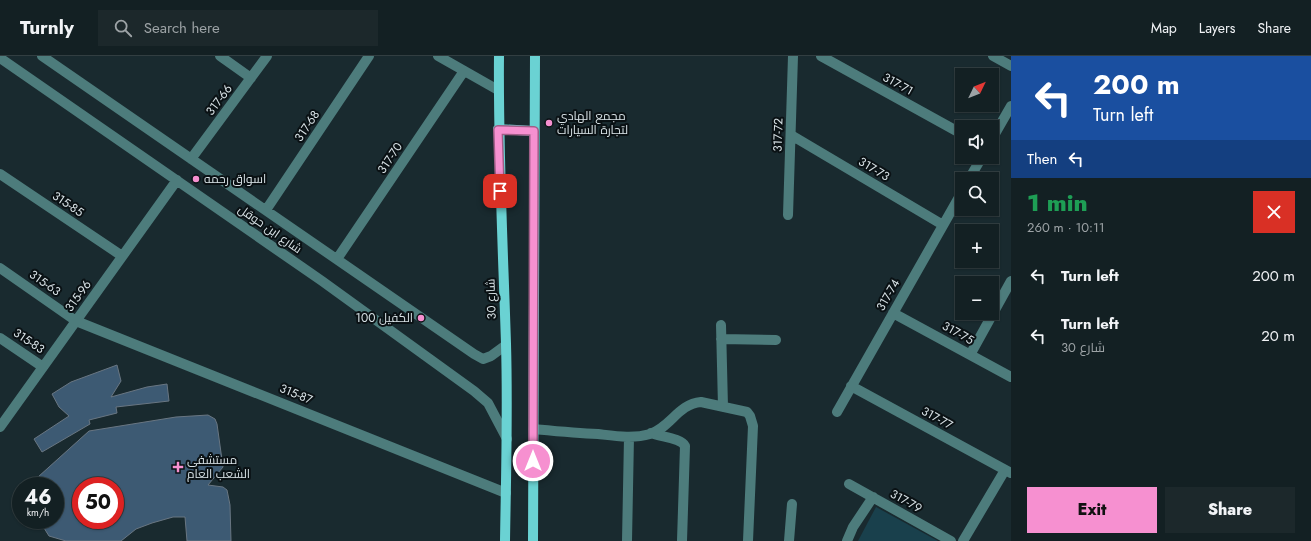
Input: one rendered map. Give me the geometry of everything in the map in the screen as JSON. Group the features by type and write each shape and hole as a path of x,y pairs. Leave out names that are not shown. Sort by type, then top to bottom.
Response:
{"main road":[{"name":"شارع 30","path":"498,56 498,130 508,439 505,541"},
{"path":"533,541 535,56"},
{"path":"498,130 534,131"},
{"path":"505,520 509,541"}],"street":[{"name":"شارع ابن حوقل","path":"42,56 474,354 483,359 491,356 506,345"},
{"path":"220,56 251,78"},
{"name":"317-66","path":"191,159 267,56"},
{"name":"317-68","path":"266,210 369,56"},
{"path":"438,56 498,90"},
{"name":"317-72","path":"788,215 792,135 793,56"},
{"name":"317-71","path":"820,56 955,130"},
{"path":"994,56 1011,66"},
{"name":"شارع ابن حوقل","path":"0,58 322,281 474,391 488,403 508,439"},
{"name":"317-70","path":"337,259 464,71"},
{"path":"999,127 1011,106"},
{"name":"317-73","path":"792,135 943,225"},
{"name":"315-85","path":"0,174 122,256"},
{"name":"315-96","path":"0,427 177,180"},
{"name":"317-74","path":"837,412 955,204"},
{"name":"315-63","path":"0,268 76,321"},
{"path":"970,354 1011,281"},
{"name":"317-75","path":"893,312 1011,377"},
{"name":"315-87","path":"76,321 506,492"},
{"path":"721,325 723,407"},
{"name":"315-83","path":"0,338 43,367"},
{"path":"721,340 776,340"},
{"name":"317-77","path":"851,386 1008,472"},
{"path":"533,429 629,437 650,433 668,424 681,409 687,405 701,402 747,412 752,420 748,541"},
{"path":"650,433 677,439 685,446 682,541"},
{"path":"627,541 629,437"},
{"path":"963,541 1008,472"},
{"name":"317-79","path":"849,484 951,541"},
{"path":"847,541 853,527 873,497"},
{"path":"789,541 792,504"}],"shaded area":[{"path":"876,507 938,541 858,541"}],"building":[{"path":"117,365 121,381 111,397 147,387 167,384 169,401 116,407 117,413 89,420 90,424 42,452 34,439 69,416 59,407 52,394 71,382"},
{"path":"208,415 215,419 223,467 208,485 223,487 227,490 230,505 231,541 187,541 185,517 173,517 136,529 121,541 66,541 49,536 45,529 64,529 64,477 38,477 89,431 176,417"}],"place":[{"name":"مجمع الهادي لتجارة السيارات","path":"549,123"},
{"name":"اسواق رحمه","path":"196,179"},
{"name":"الكفيل 100","path":"421,318"},
{"name":"مستشفى الشعب العام","path":"178,467"}],"route":[{"path":"500,191 498,130 534,131 533,461"}]}
